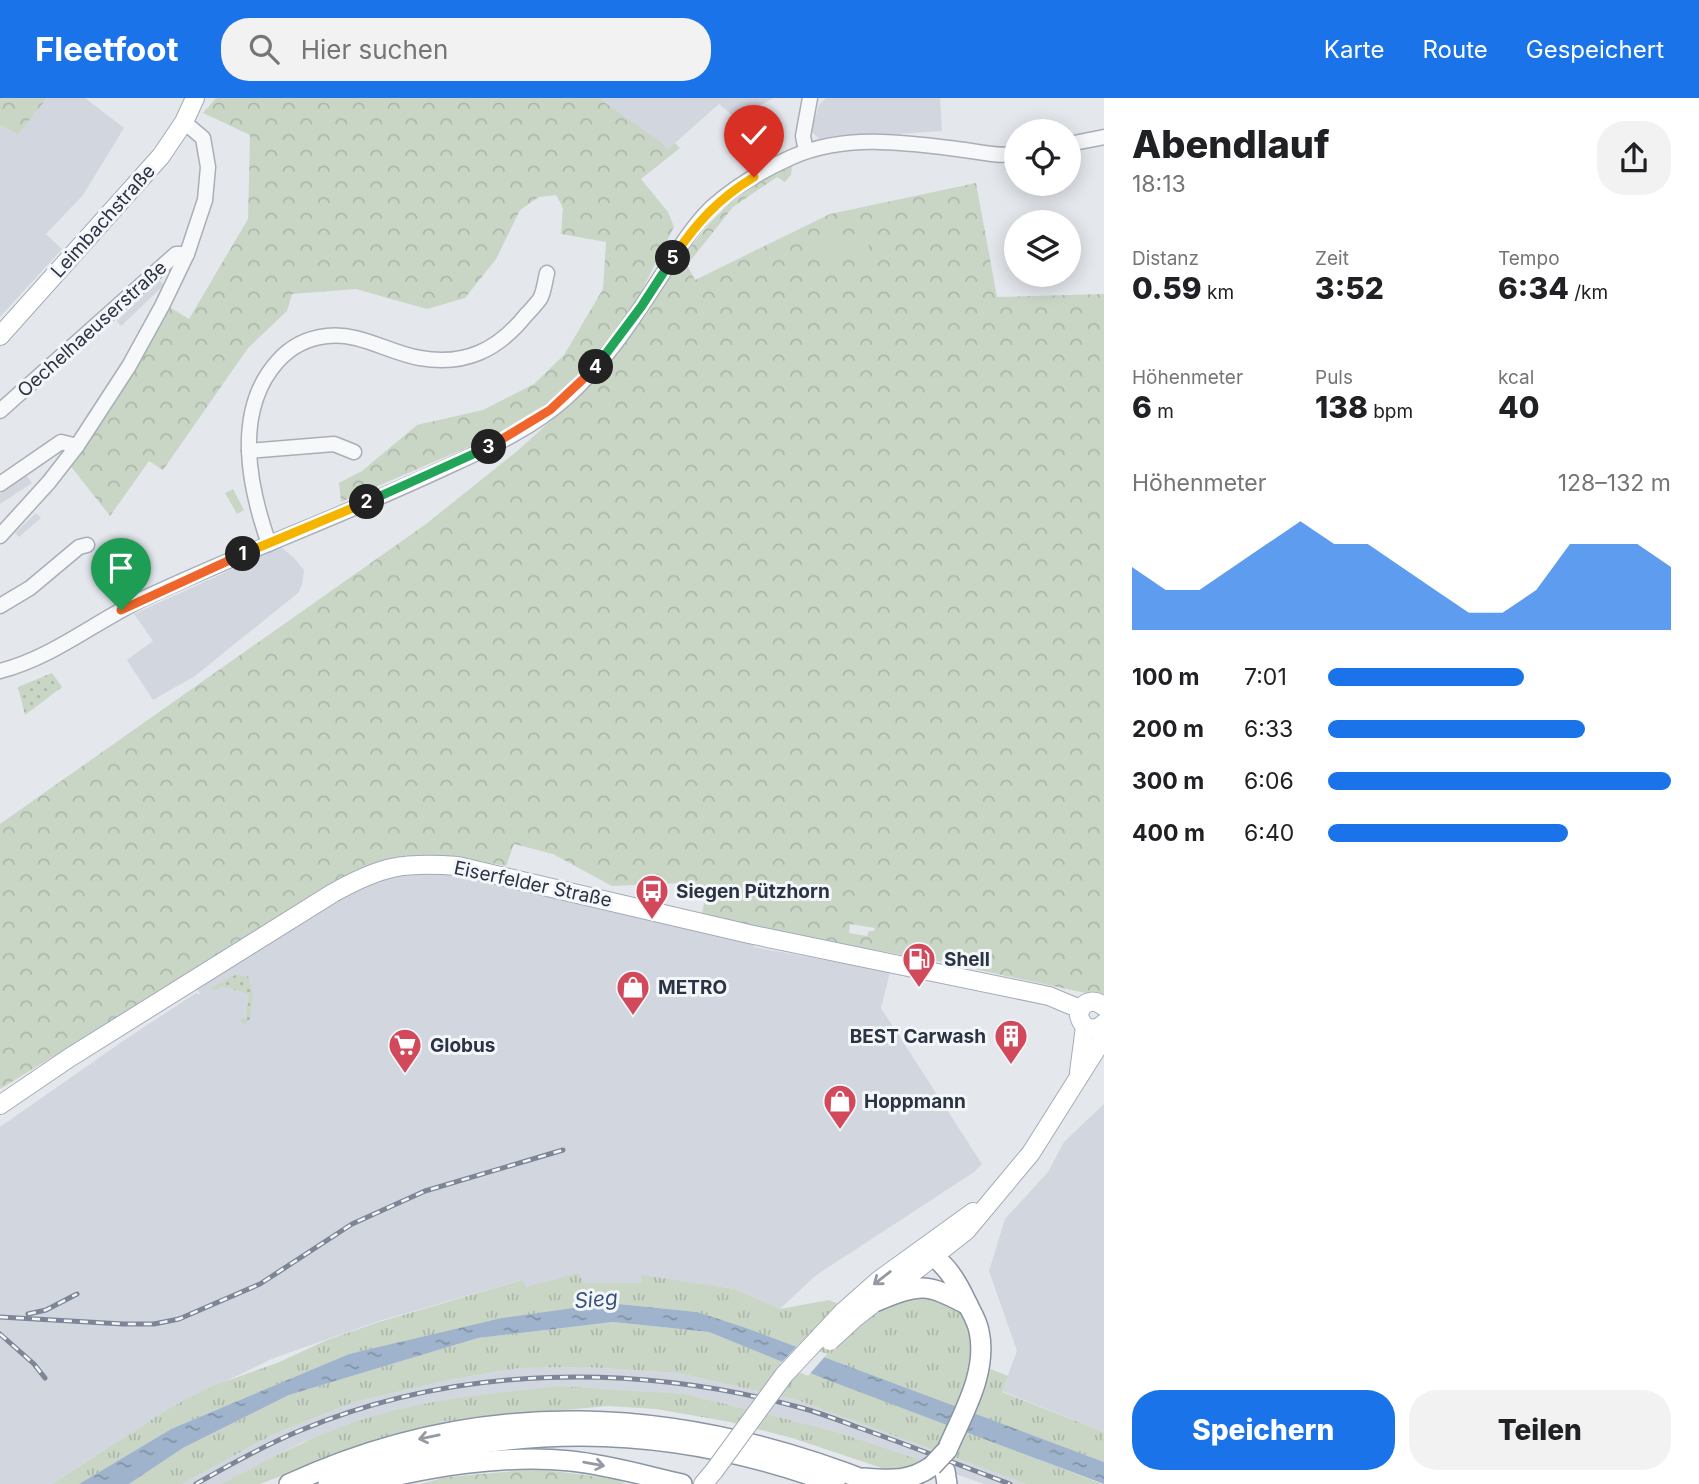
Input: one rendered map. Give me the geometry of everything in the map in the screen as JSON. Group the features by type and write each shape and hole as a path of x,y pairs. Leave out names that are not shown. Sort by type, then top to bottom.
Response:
{"highway":[{"path":"289,1484 356,1457 424,1438 493,1426 594,1420 668,1426 708,1433 783,1451 866,1481 900,1480 923,1473 942,1474 947,1450 976,1383 981,1349 979,1328 968,1305 941,1276 929,1252"},
{"path":"877,1301 903,1290 929,1287 968,1305"},
{"path":"328,1484 391,1461 460,1445 564,1435 634,1437 706,1447 778,1465 835,1484"},
{"path":"360,1484 430,1469 537,1459 589,1463 648,1479 682,1484"}],"main road":[{"name":"Leimbachstraße","path":"0,336 161,156 184,122 195,98"},
{"name":"Eiserfelder Straße","path":"0,1105 69,1058 332,893 361,877 416,863 458,866 749,934 1049,996 1080,1009 1093,1001 1104,1007"},
{"path":"715,1479 784,1375 849,1315 879,1280 966,1231 1031,1153 1077,1079 1097,1029 1080,1021 1080,1009"},
{"path":"849,1315 877,1301 929,1252"}],"street":[{"path":"806,152 803,136 810,98"},
{"path":"0,536 49,482 77,446 129,366 187,254 205,200 208,167 203,138 184,122"},
{"path":"1081,142 1104,138"},
{"path":"0,671 46,656 138,601 501,442 565,398 608,354 686,239 709,210 733,190 788,159 841,144 890,141 1004,154"},
{"name":"Oechelhaeuserstraße","path":"0,411 176,254 187,254"},
{"path":"269,544 261,521 249,451 249,419 256,395 267,373 284,354 304,341 329,335 363,339 418,358 453,361 485,351 512,333 541,298 547,273"},
{"path":"0,484 61,442 77,446"},
{"path":"249,451 334,444 354,452"},
{"path":"0,606 30,589 79,548 87,545"}],"shaded area":[{"path":"47,98 85,98 124,128 83,195 46,234 62,249 0,317 0,125 18,135"},
{"path":"602,98 774,98 753,109 731,114 719,104 667,150"},
{"path":"826,98 940,98 942,131 819,139 811,131 819,105"},
{"path":"159,280 164,285 121,326 117,321"},
{"path":"27,476 32,483 0,504 0,494"},
{"path":"36,513 41,518 19,537 15,533"},
{"path":"281,547 304,570 298,593 195,676 153,700 127,660 153,641 134,614"},
{"path":"416,863 754,939 754,947 890,972 881,1008 982,1164 974,1172 815,1276 780,1309 735,1289 641,1276 642,1283 584,1283 575,1274 526,1288 521,1280 379,1321 274,1358 168,1409 52,1484 0,1484 0,1127 196,993 201,995 192,982 333,893"},
{"path":"1104,1104 1104,1432 1002,1391 1017,1351 989,1271 1005,1219 1048,1172 1064,1142"},
{"path":"586,1367 678,1373 797,1400 1026,1484 984,1484 834,1431 685,1394 562,1386 303,1442 220,1484 182,1484 274,1434 354,1402 453,1379 519,1368"}],"green space":[{"path":"0,98 47,98 18,135 0,125"},
{"path":"216,98 602,98 662,143 667,150 675,143 680,148 641,179 668,212 674,227 619,329 574,381 529,417 496,435 341,502 339,483 362,471 417,425 483,410 534,384 564,355 603,289 606,242 561,234 563,208 556,195 539,197 520,210 496,259 465,298 427,309 356,289 292,294 287,311 248,348 163,470 149,461 110,516 69,464 168,306 189,319 248,219 250,135 203,113"},
{"path":"792,166 791,175 785,182 777,177 733,207 687,265 695,280 830,214 976,183 997,297 1104,294 1104,997 932,960 784,934 702,913 707,890 683,883 612,886 553,854 514,844 506,866 440,856 408,857 374,864 340,879 0,1089 0,824 426,524 516,452 603,374 649,311 678,262 729,204 759,183","holes":["850,924 875,928 874,931 869,931 867,936 849,933"]},
{"path":"868,233 869,253 820,257 818,237"},
{"path":"233,489 244,510 237,514 225,493"},
{"path":"52,673 62,687 25,715 18,687"},
{"path":"237,974 248,976 253,993 250,1019 245,1024 240,1018 246,1019 249,994 222,986 214,991 211,988"},
{"path":"578,1273 584,1283 642,1283 641,1275 735,1289 780,1309 829,1300 868,1317 895,1298 921,1292 956,1305 967,1320 972,1336 971,1361 1008,1376 1002,1392 1104,1432 1104,1462 697,1312 609,1303 349,1354 171,1429 79,1484 52,1484 168,1409 210,1387 277,1363 327,1340 522,1280 527,1287"},
{"path":"613,1322 709,1332 1102,1484 1026,1484 797,1400 678,1373 586,1367 519,1368 453,1379 354,1402 274,1434 182,1484 129,1484 183,1448 289,1395 478,1338"},
{"path":"562,1386 685,1394 834,1431 925,1462 900,1474 792,1438 730,1422 656,1409 608,1406 446,1421 362,1445 260,1484 220,1484 304,1443 369,1417 456,1399"},
{"path":"537,1469 616,1479 626,1484 420,1484 447,1477"}],"water":[{"path":"609,1303 697,1312 743,1327 1104,1462 1104,1484 825,1379 709,1332 613,1322 478,1338 289,1395 183,1448 129,1484 79,1484 171,1429 349,1354 502,1318"}],"pier":[{"path":"799,1344 827,1354 808,1376 780,1364"}],"railway":[{"path":"0,1317 123,1324 154,1324 179,1319 260,1284 352,1224 425,1191 563,1150"},
{"path":"28,1314 46,1310 77,1294"},
{"path":"0,1334 34,1364 45,1378"},
{"path":"196,1484 299,1431 359,1409 421,1393 485,1382 548,1378 612,1378 676,1383 740,1393 822,1414 1010,1484"}],"place":[{"name":"Siegen Pützhorn","path":"652,921"},
{"name":"Shell","path":"919,989"},
{"name":"METRO","path":"633,1017"},
{"name":"BEST Carwash","path":"1011,1066"},
{"name":"Globus","path":"405,1075"},
{"name":"Hoppmann","path":"840,1131"}],"route":[{"path":"121,610 208,569 403,488 501,442 550,410 608,354 686,239 709,210 754,177"}],"water label":[{"name":"Sieg","path":"596,1299"}]}
